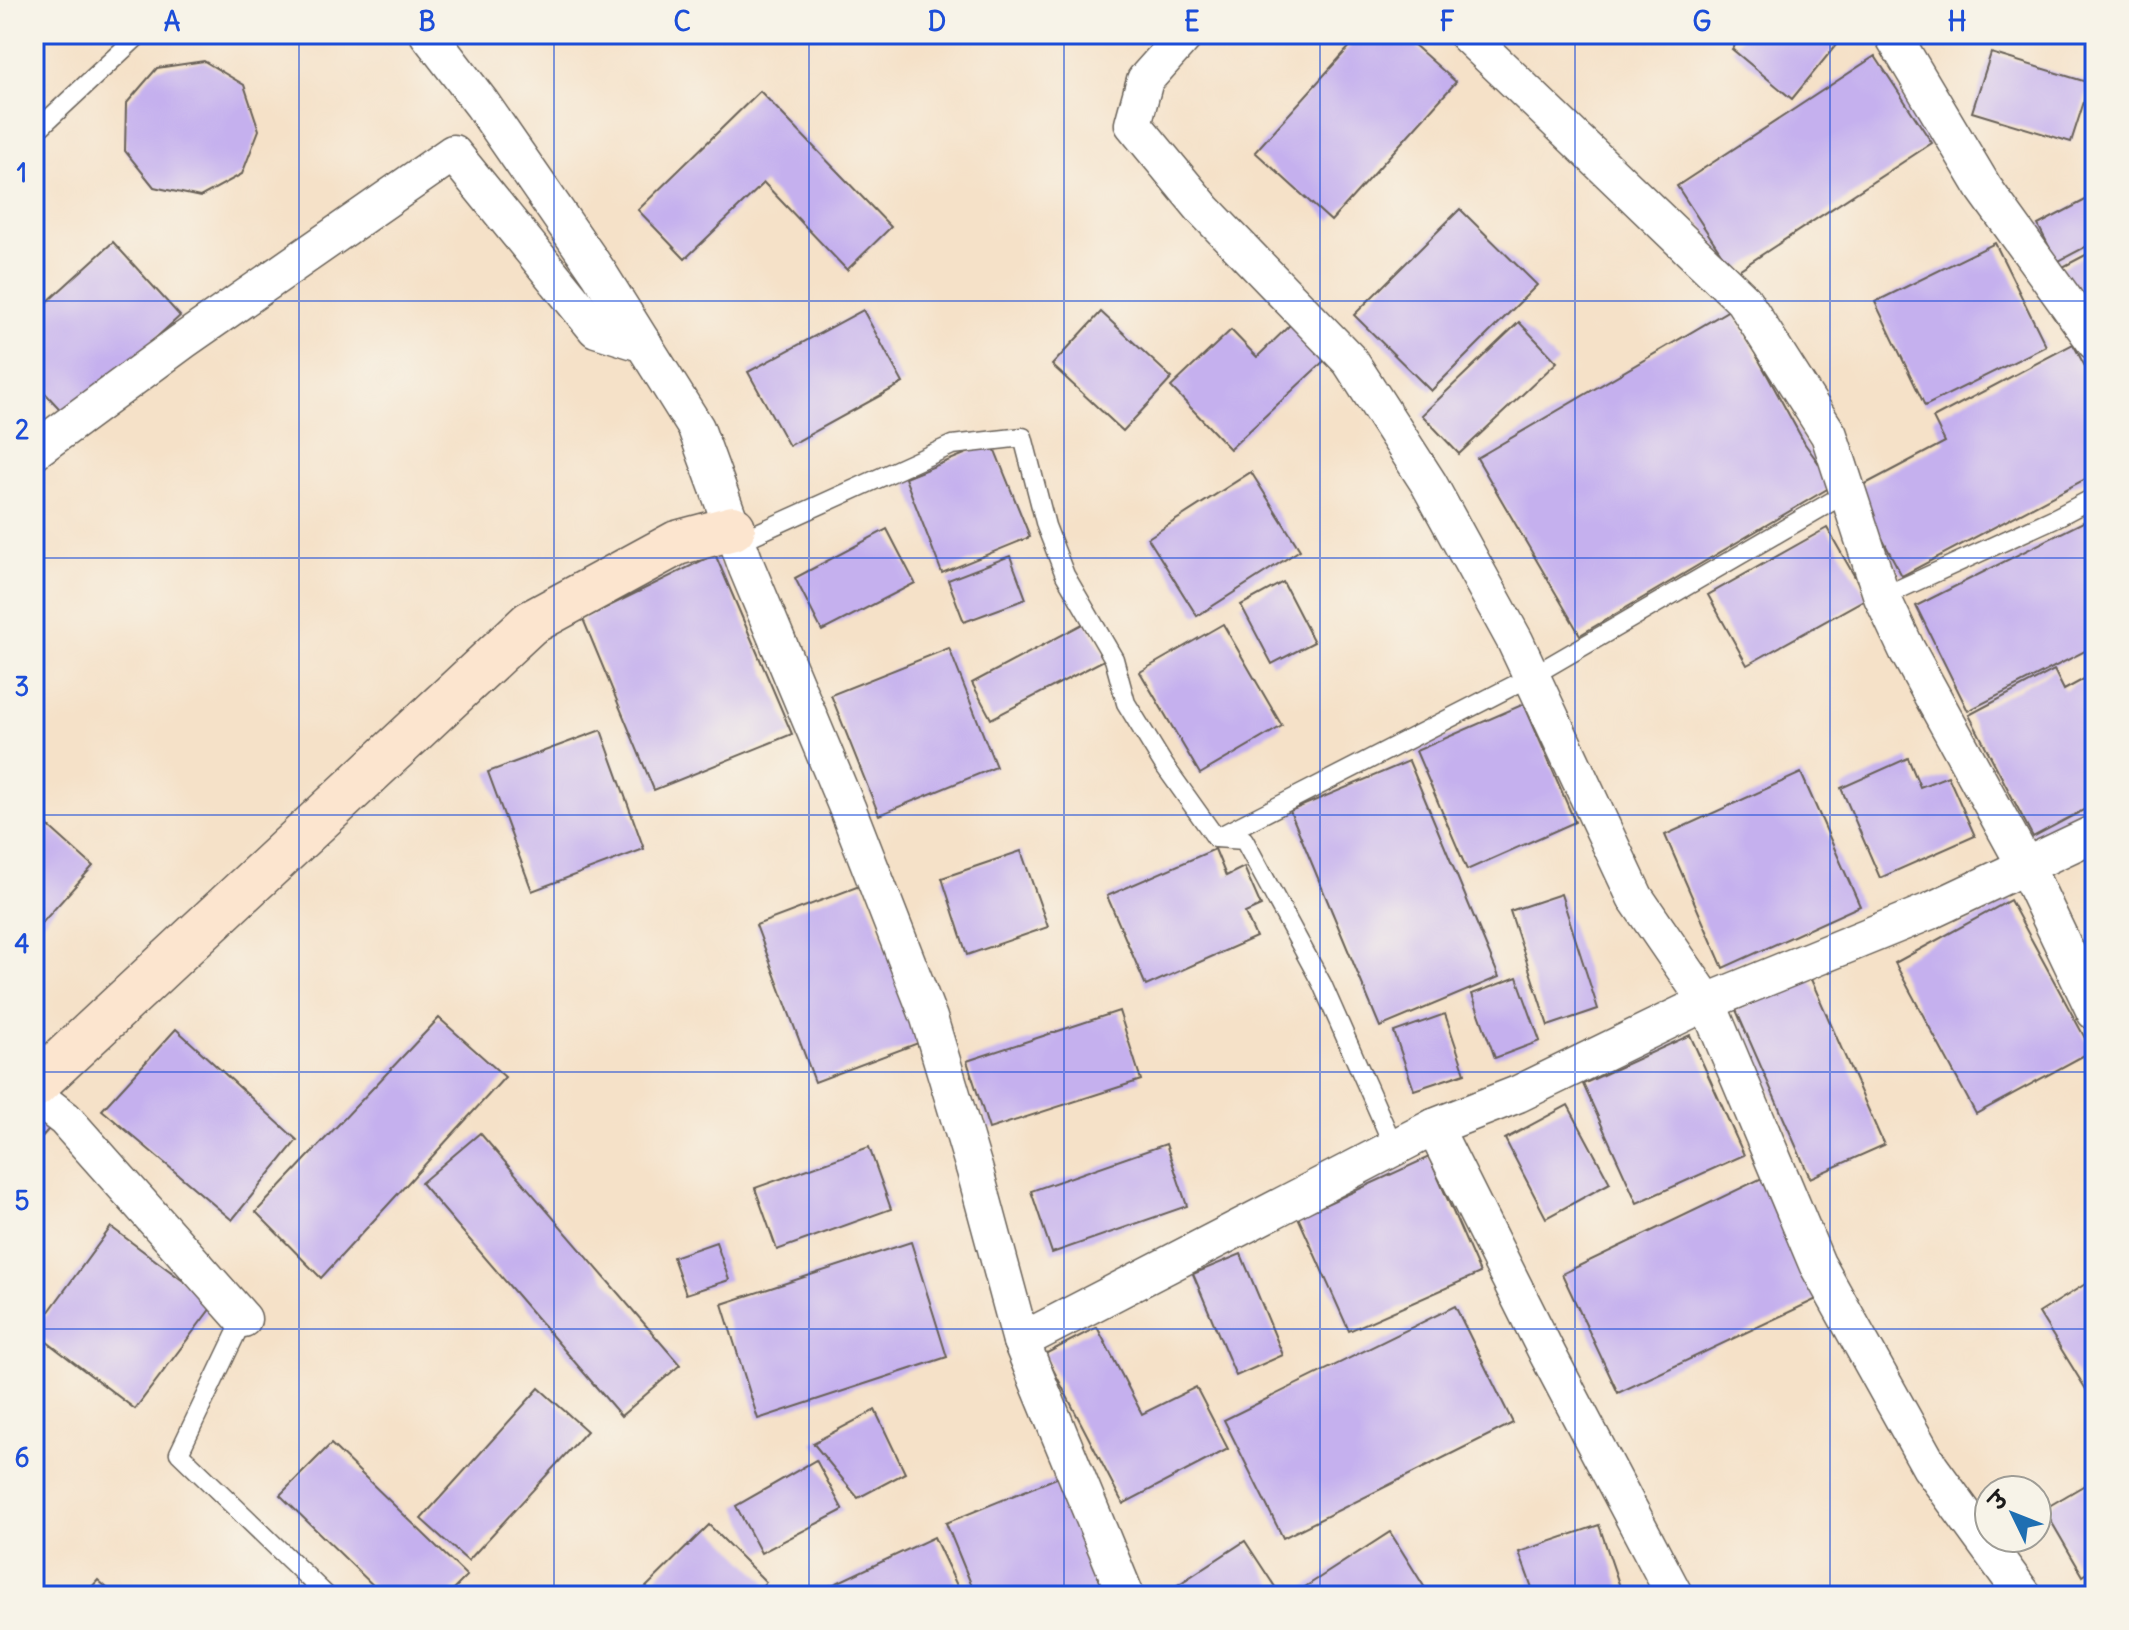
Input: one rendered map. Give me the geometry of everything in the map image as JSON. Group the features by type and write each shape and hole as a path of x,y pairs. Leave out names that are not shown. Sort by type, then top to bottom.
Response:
{"street":[{"path":"428,34 482,104 581,247 696,428 929,1018 1021,1341 1126,1596"},
{"path":"1186,34 1145,80 1133,124 1204,210 1350,361 1429,484 1515,641 1635,897 1707,1002 1817,1264 1930,1467 2024,1596"},
{"path":"1466,34 1743,300 1829,435 1882,597 1907,650 2025,865 2095,1012"},
{"path":"1892,34 1984,188 2095,342"},
{"path":"34,451 183,341 453,153 596,329 644,344"},
{"path":"34,1086 530,623 677,543 736,535"},
{"path":"1021,1341 1434,1127 1518,1094 1707,1002 1930,911 2095,833"},
{"path":"34,1095 65,1119 243,1319"},
{"path":"1434,1127 1548,1355 1675,1596"}],"lane":[{"path":"34,133 140,34"},
{"path":"736,535 952,445 1023,437 1046,526 1065,575 1114,659 1126,703 1164,765 1216,838"},
{"path":"1216,838 1532,676 1848,492"},
{"path":"1882,597 2095,497"},
{"path":"1216,838 1244,840 1322,984 1394,1147"},
{"path":"243,1319 179,1453 327,1596"}],"building":[{"path":"1361,34 1402,34 1456,82 1331,221 1255,152"},
{"path":"1744,34 1845,34 1792,99 1732,49"},
{"path":"1991,53 2090,83 2071,142 1972,112"},
{"path":"1875,56 1932,143 1734,273 1677,186"},
{"path":"204,61 244,85 259,130 242,174 200,197 154,187 125,151 126,104 157,68"},
{"path":"760,91 891,227 847,270 764,183 685,259 638,210"},
{"path":"2095,195 2095,242 2057,262 2038,225"},
{"path":"1460,209 1537,285 1431,391 1354,315"},
{"path":"113,242 180,316 68,418 34,381 34,314"},
{"path":"1995,243 2046,346 1925,406 1875,302"},
{"path":"2095,250 2095,298 2078,307 2059,269"},
{"path":"1731,309 1805,444 1834,485 1580,635 1477,458"},
{"path":"863,310 903,383 789,446 748,372"},
{"path":"1101,312 1172,378 1123,431 1052,365"},
{"path":"1519,322 1557,362 1459,454 1422,415"},
{"path":"1291,324 1325,360 1230,449 1171,387 1231,330 1257,357"},
{"path":"2073,344 2095,385 2095,474 1902,576 1856,489 1945,442 1933,418"},
{"path":"992,443 1030,537 942,573 905,478"},
{"path":"1251,472 1300,550 1197,616 1148,538"},
{"path":"2095,516 2095,646 1968,711 1916,606"},
{"path":"1827,528 1867,598 1747,665 1708,595"},
{"path":"887,529 915,583 822,631 795,578"},
{"path":"715,554 792,734 654,790 583,619"},
{"path":"1010,556 1026,599 964,622 948,580"},
{"path":"1283,582 1314,642 1272,664 1241,605"},
{"path":"1086,622 1106,659 991,719 972,683"},
{"path":"1223,624 1282,726 1200,774 1140,672"},
{"path":"949,648 996,767 879,815 831,695"},
{"path":"2054,670 2064,690 2095,673 2095,804 2033,837 1969,715"},
{"path":"1524,704 1575,822 1467,870 1416,751"},
{"path":"601,730 644,849 532,891 488,772"},
{"path":"1908,758 1920,787 1948,776 1975,836 1880,878 1841,788"},
{"path":"1409,761 1499,977 1380,1027 1290,811"},
{"path":"1801,773 1860,906 1723,968 1665,835"},
{"path":"34,813 93,866 34,932"},
{"path":"1215,849 1226,876 1244,867 1261,906 1245,913 1256,937 1146,986 1107,896"},
{"path":"1021,851 1048,927 967,955 942,878"},
{"path":"862,885 921,1042 815,1082 756,925"},
{"path":"1561,894 1598,1009 1548,1026 1510,911"},
{"path":"2010,900 2092,1051 1976,1114 1895,963"},
{"path":"1517,977 1540,1041 1495,1058 1472,994"},
{"path":"1810,977 1884,1145 1810,1178 1736,1010"},
{"path":"1119,1011 1141,1080 989,1129 967,1061"},
{"path":"1445,1014 1465,1073 1414,1090 1394,1032"},
{"path":"439,1018 505,1077 321,1278 256,1212"},
{"path":"176,1029 297,1140 232,1220 102,1110"},
{"path":"1690,1035 1744,1155 1637,1203 1583,1084"},
{"path":"34,1105 54,1123 34,1146"},
{"path":"1568,1105 1610,1183 1546,1218 1505,1139"},
{"path":"480,1133 680,1365 621,1416 421,1183"},
{"path":"1166,1144 1187,1206 1052,1253 1031,1191"},
{"path":"869,1147 891,1209 777,1250 755,1188"},
{"path":"1429,1157 1480,1273 1349,1331 1298,1217"},
{"path":"1764,1177 1821,1297 1618,1393 1562,1274"},
{"path":"111,1227 214,1304 135,1409 34,1332"},
{"path":"716,1242 729,1280 686,1294 673,1257"},
{"path":"911,1242 947,1357 758,1419 722,1304"},
{"path":"1241,1254 1283,1355 1236,1376 1193,1274"},
{"path":"2095,1278 2095,1404 2039,1313"},
{"path":"1455,1306 1513,1423 1283,1538 1224,1420"},
{"path":"1097,1327 1142,1414 1196,1387 1228,1449 1123,1504 1045,1354"},
{"path":"539,1388 587,1431 468,1561 421,1519"},
{"path":"875,1410 905,1473 858,1498 813,1443"},
{"path":"331,1444 467,1576 447,1596 384,1596 280,1495"},
{"path":"816,1460 843,1510 761,1553 736,1506"},
{"path":"1059,1477 1107,1595 976,1596 946,1523"},
{"path":"2095,1479 2095,1568 2083,1576 2053,1524 2053,1504"},
{"path":"709,1525 766,1582 752,1596 637,1596"},
{"path":"1599,1525 1620,1587 1596,1596 1535,1596 1519,1552"},
{"path":"1390,1532 1430,1596 1311,1596 1305,1587"},
{"path":"934,1537 962,1596 809,1596"},
{"path":"1245,1541 1281,1596 1161,1596"},
{"path":"98,1580 116,1596 84,1596"}]}
